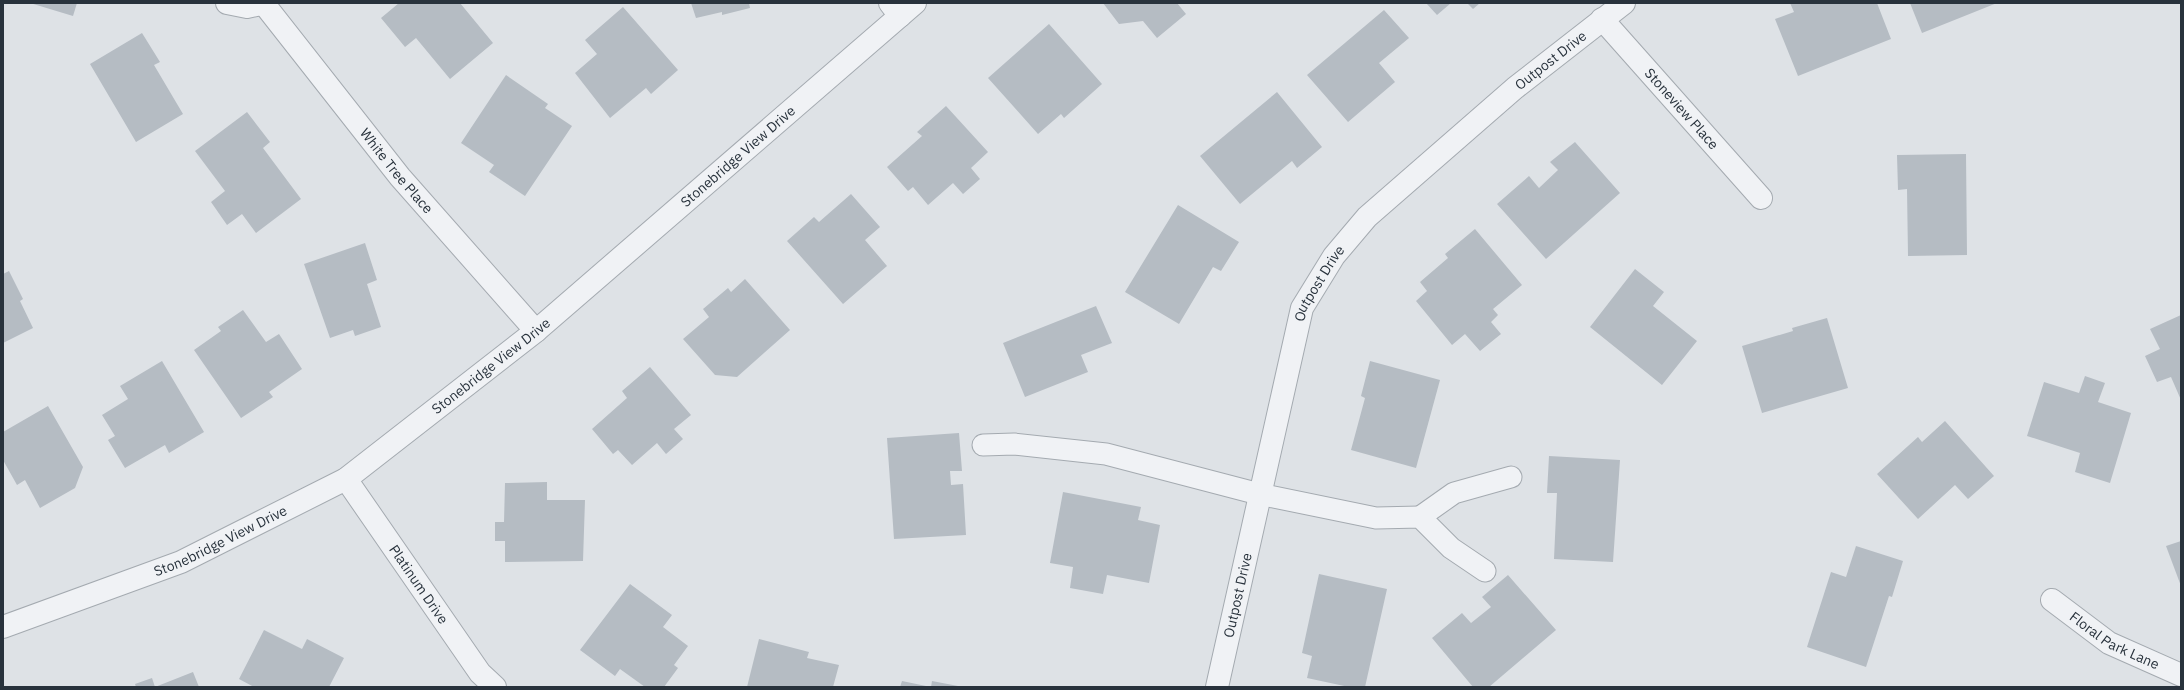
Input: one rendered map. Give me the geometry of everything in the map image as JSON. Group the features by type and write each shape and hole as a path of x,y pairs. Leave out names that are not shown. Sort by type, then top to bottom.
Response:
{"street":[{"name":"White Tree Place","path":"227,3 247,7 265,4 400,177 536,332"},
{"name":"Outpost Drive","path":"1217,687 1259,494 1302,308 1334,256 1367,217 1515,88 1624,3"},
{"name":"Stonebridge View Drive","path":"3,627 181,562 346,479 536,332 902,7"},
{"name":"Stoneview Place","path":"1602,19 1761,198"},
{"name":"Platinum Drive","path":"346,479 480,673 494,687"},
{"name":"Floral Park Lane","path":"2052,600 2109,643 2181,675"}],"lane":[{"path":"983,446 1014,444 1106,454 1259,494 1376,518 1420,517 1454,493 1511,477"},
{"path":"1420,517 1451,548 1485,571"}],"building":[{"path":"30,3 77,3 73,16"},
{"path":"399,3 460,3 493,43 450,79 416,38 405,47 381,18"},
{"path":"691,3 749,3 750,8 722,15 722,12 696,18"},
{"path":"1103,3 1177,3 1186,14 1157,38 1143,21 1119,24"},
{"path":"1426,3 1451,3 1437,15"},
{"path":"1467,3 1480,3 1473,9"},
{"path":"1790,3 1877,3 1891,39 1798,76 1775,19 1794,12"},
{"path":"1910,3 1997,3 1922,33"},
{"path":"623,7 678,70 651,94 646,88 610,118 575,73 597,54 585,40"},
{"path":"1384,10 1409,38 1379,63 1395,82 1348,122 1307,75"},
{"path":"1049,24 1102,84 1064,118 1061,114 1038,134 988,78"},
{"path":"142,33 160,62 154,65 183,114 136,142 90,64"},
{"path":"506,75 548,104 545,108 572,126 525,196 489,172 494,165 461,143"},
{"path":"1277,92 1322,147 1297,168 1292,161 1240,204 1200,156"},
{"path":"946,106 988,152 971,168 980,179 963,194 953,183 928,205 913,187 908,191 887,167 922,136 917,132"},
{"path":"247,112 270,142 263,148 301,199 256,233 242,214 227,225 211,202 225,191 195,151"},
{"path":"1575,142 1620,193 1546,259 1497,204 1529,176 1539,188 1558,170 1550,162"},
{"path":"1966,154 1967,255 1908,256 1907,189 1898,190 1897,155"},
{"path":"851,194 880,227 865,240 887,266 843,304 787,241 814,217 819,222"},
{"path":"1178,205 1239,242 1221,271 1213,267 1179,324 1125,292"},
{"path":"1475,229 1522,285 1493,309 1498,315 1491,322 1501,334 1480,351 1465,334 1452,345 1416,301 1427,291 1420,282 1448,258 1445,254"},
{"path":"365,243 377,280 367,284 381,327 355,336 353,330 330,338 304,264"},
{"path":"1635,269 1664,292 1653,306 1697,341 1662,385 1590,327"},
{"path":"9,271 23,299 20,301 33,328 3,343 3,274"},
{"path":"745,279 790,330 737,377 715,375 683,339 709,317 703,309 728,288 731,292"},
{"path":"1096,306 1112,343 1081,355 1088,372 1025,397 1003,343"},
{"path":"243,310 266,342 279,334 302,369 269,392 273,397 241,418 194,350 221,331 218,327"},
{"path":"2181,315 2181,400 2171,377 2157,382 2145,356 2160,349 2150,329"},
{"path":"1827,318 1848,388 1762,413 1742,346 1793,331 1792,328"},
{"path":"162,361 204,432 169,453 165,445 125,468 108,440 115,436 102,415 128,399 120,386"},
{"path":"1370,361 1440,380 1416,468 1351,450 1365,398 1361,396"},
{"path":"650,367 691,415 674,429 683,439 666,454 657,443 632,465 618,450 613,454 592,429 627,398 622,391"},
{"path":"2085,376 2105,383 2098,402 2131,413 2110,483 2075,472 2080,453 2027,436 2044,382 2079,393"},
{"path":"48,406 83,467 75,488 40,508 25,480 17,485 3,460 3,432"},
{"path":"1945,421 1994,476 1968,499 1955,485 1918,519 1877,474 1918,437 1922,442"},
{"path":"959,433 962,471 950,471 951,485 963,484 966,535 894,539 887,438"},
{"path":"1549,456 1620,460 1613,562 1554,559 1557,493 1547,493"},
{"path":"547,482 547,500 585,500 583,561 505,562 505,541 495,541 495,522 504,522 505,483"},
{"path":"1063,492 1141,507 1138,520 1160,525 1149,583 1107,575 1103,594 1070,588 1073,567 1050,563"},
{"path":"2181,541 2181,586 2166,546"},
{"path":"1856,546 1903,561 1892,597 1889,596 1866,667 1807,647 1831,572 1846,577"},
{"path":"1319,574 1387,589 1365,687 1349,687 1307,678 1312,656 1302,653"},
{"path":"1508,575 1556,630 1489,687 1473,687 1432,638 1462,613 1471,623 1491,607 1482,597"},
{"path":"630,584 672,615 663,627 688,646 674,665 678,668 664,687 645,687 620,669 615,676 580,650"},
{"path":"264,630 302,649 307,639 344,658 329,687 254,687 239,679"},
{"path":"759,639 809,652 807,658 839,665 833,687 747,687"},
{"path":"193,672 199,687 155,687"},
{"path":"152,678 155,687 136,687 135,684"},
{"path":"902,681 926,686 926,687 900,687"},
{"path":"932,681 958,686 958,687 931,687"}]}
